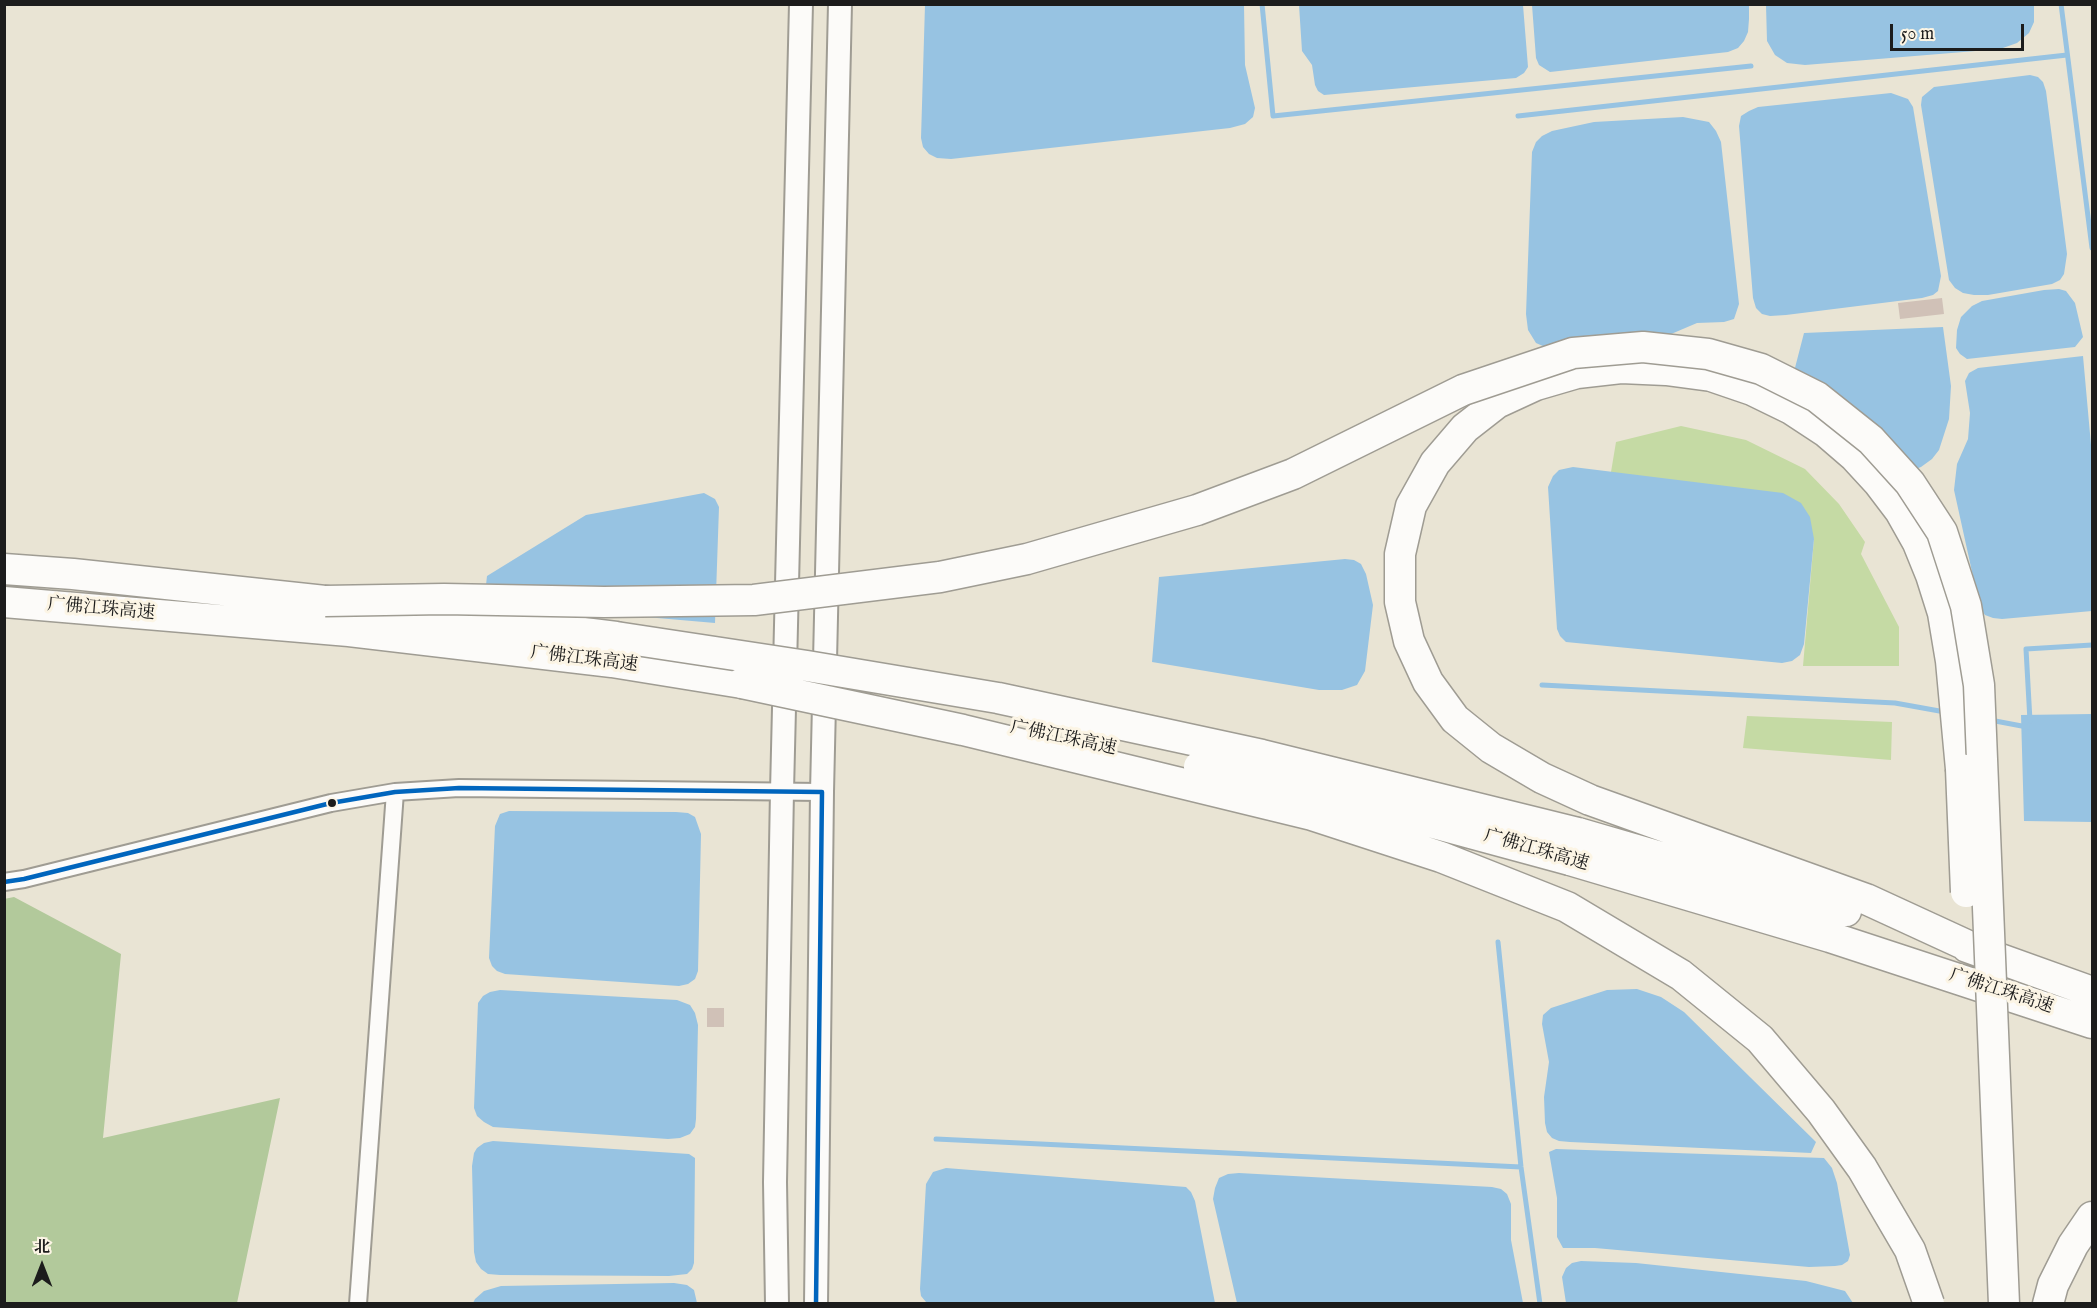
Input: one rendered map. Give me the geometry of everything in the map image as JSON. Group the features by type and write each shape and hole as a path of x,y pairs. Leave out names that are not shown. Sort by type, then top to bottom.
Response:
{"highway":[{"path":"325,601 754,600 940,577 1027,559 1197,510 1293,474 1463,390 1573,353 1644,347 1708,354 1761,369 1817,397 1871,440 1910,483 1942,532 1966,606 1979,685 2004,1304"},
{"path":"1979,951 1866,899 1590,800 1542,778 1491,748 1455,720 1428,682 1409,641 1400,602 1400,554 1411,506 1435,464 1464,428 1497,403 1536,385 1577,373 1621,368 1666,370 1711,376 1752,390 1791,409 1826,432 1855,457 1900,511 1918,543 1931,575 1943,613 1951,660 1961,769 1985,1304"},
{"name":"广佛江珠高速","path":"4,569 73,574 325,601 616,637 998,698 1262,755 1574,847 1979,951 2092,992"},
{"name":"广佛江珠高速","path":"4,602 349,632 612,662 1016,729 1258,780 1419,819 1574,847 1830,937 2092,1023"},
{"path":"742,683 963,730 1312,815 1441,857 1567,907 1681,975 1760,1040 1821,1111 1862,1168 1910,1250 1929,1304"},
{"path":"2048,1304 2053,1285 2073,1245 2092,1217"}],"main road":[{"path":"777,1304 775,1182 801,4"},
{"path":"816,1304 822,792 840,4"}],"street":[{"path":"4,882 331,803 395,792 459,788 822,792"},
{"path":"358,1304 395,792"}],"green space":[{"path":"1681,426 1746,440 1805,469 1839,504 1865,542 1861,554 1899,627 1899,666 1803,666 1814,539 1611,472 1616,442"},
{"path":"1747,716 1892,722 1891,760 1743,748"},
{"path":"14,897 121,954 103,1138 280,1098 237,1303 5,1303 4,899"}],"water":[{"path":"925,5 1244,5 1245,65 1255,108 1253,117 1245,124 1230,128 951,159 937,158 923,147 921,138"},
{"path":"1299,5 1523,5 1528,67 1516,78 1324,95 1315,85 1312,65 1302,51"},
{"path":"1532,5 1749,5 1748,32 1738,48 1728,52 1550,72 1539,65 1536,58"},
{"path":"1766,5 2034,5 2034,22 2029,33 2017,43 2000,49 1805,65 1787,63 1775,55 1767,41"},
{"path":"2030,75 2038,77 2043,82 2046,91 2067,254 2064,274 2060,280 2052,284 1988,295 1963,293 1949,280 1921,105 1922,97 1934,87"},
{"path":"1891,93 1908,99 1913,107 1941,276 1938,291 1922,298 1786,315 1762,314 1756,308 1753,298 1739,126 1741,116 1758,107"},
{"path":"1683,117 1709,122 1721,142 1739,304 1734,319 1724,322 1697,323 1657,340 1552,350 1536,343 1528,330 1526,314 1532,152 1536,142 1552,131 1594,122"},
{"path":"2059,289 2066,291 2075,303 2083,337 2075,347 1967,359 1956,348 1957,330 1961,317 1972,306 1982,301"},
{"path":"1943,327 1951,386 1949,419 1939,450 1921,467 1905,473 1789,391 1804,333"},
{"path":"2083,356 2092,456 2092,611 1993,618 1985,615 1980,608 1954,490 1957,464 1968,439 1970,413 1965,381 1969,373 1978,368"},
{"path":"1573,467 1783,493 1801,503 1810,517 1814,539 1804,644 1800,655 1792,661 1782,663 1566,642 1557,629 1548,487 1559,470"},
{"path":"704,493 715,499 719,507 715,623 484,603 487,576 586,515"},
{"path":"1345,559 1361,564 1366,574 1373,605 1365,671 1357,685 1342,690 1319,690 1152,662 1159,577"},
{"path":"2092,714 2092,822 2024,821 2021,715"},
{"path":"509,811 676,812 688,813 695,817 701,834 698,971 695,979 679,986 505,974 497,971 489,958 495,826 500,814"},
{"path":"1637,989 1661,997 1684,1012 1816,1142 1811,1153 1570,1142 1552,1138 1547,1132 1545,1123 1544,1097 1549,1062 1542,1024 1543,1015 1551,1008 1607,990"},
{"path":"500,990 677,1000 690,1005 698,1025 696,1119 695,1127 690,1134 668,1139 493,1127 484,1122 477,1116 474,1108 478,1003 483,996"},
{"path":"493,1141 689,1154 695,1158 694,1263 692,1269 687,1274 669,1276 488,1274 476,1262 474,1252 472,1166 477,1148"},
{"path":"1556,1149 1824,1158 1832,1168 1837,1183 1850,1255 1848,1261 1842,1265 1809,1267 1595,1248 1563,1248 1557,1237 1557,1198 1549,1152"},
{"path":"946,1168 1186,1187 1195,1201 1215,1303 929,1304 921,1296 920,1289 926,1184 933,1172"},
{"path":"1239,1173 1501,1189 1507,1194 1511,1204 1511,1240 1523,1303 1237,1303 1213,1199 1219,1178"},
{"path":"1581,1261 1636,1263 1806,1281 1845,1291 1853,1303 1566,1303 1562,1277 1566,1268 1572,1263"},
{"path":"674,1283 687,1285 694,1290 697,1303 473,1303 484,1291 501,1286"}],"building":[{"path":"1942,298 1944,314 1900,319 1898,303"},
{"path":"707,1008 724,1008 724,1027 707,1027"}],"waterway":[{"path":"1262,4 1273,116 1751,66"},
{"path":"2061,4 2092,248"},
{"path":"1518,116 2067,55"},
{"path":"2030,721 2026,649 2092,645"},
{"path":"1542,685 1895,703 1945,712"},
{"path":"1990,720 2027,727"},
{"path":"1498,942 1521,1167 1540,1304"},
{"path":"936,1139 1521,1167"}],"transit line":[{"path":"4,882 331,803 395,792 459,788 822,792 816,1304"}]}
